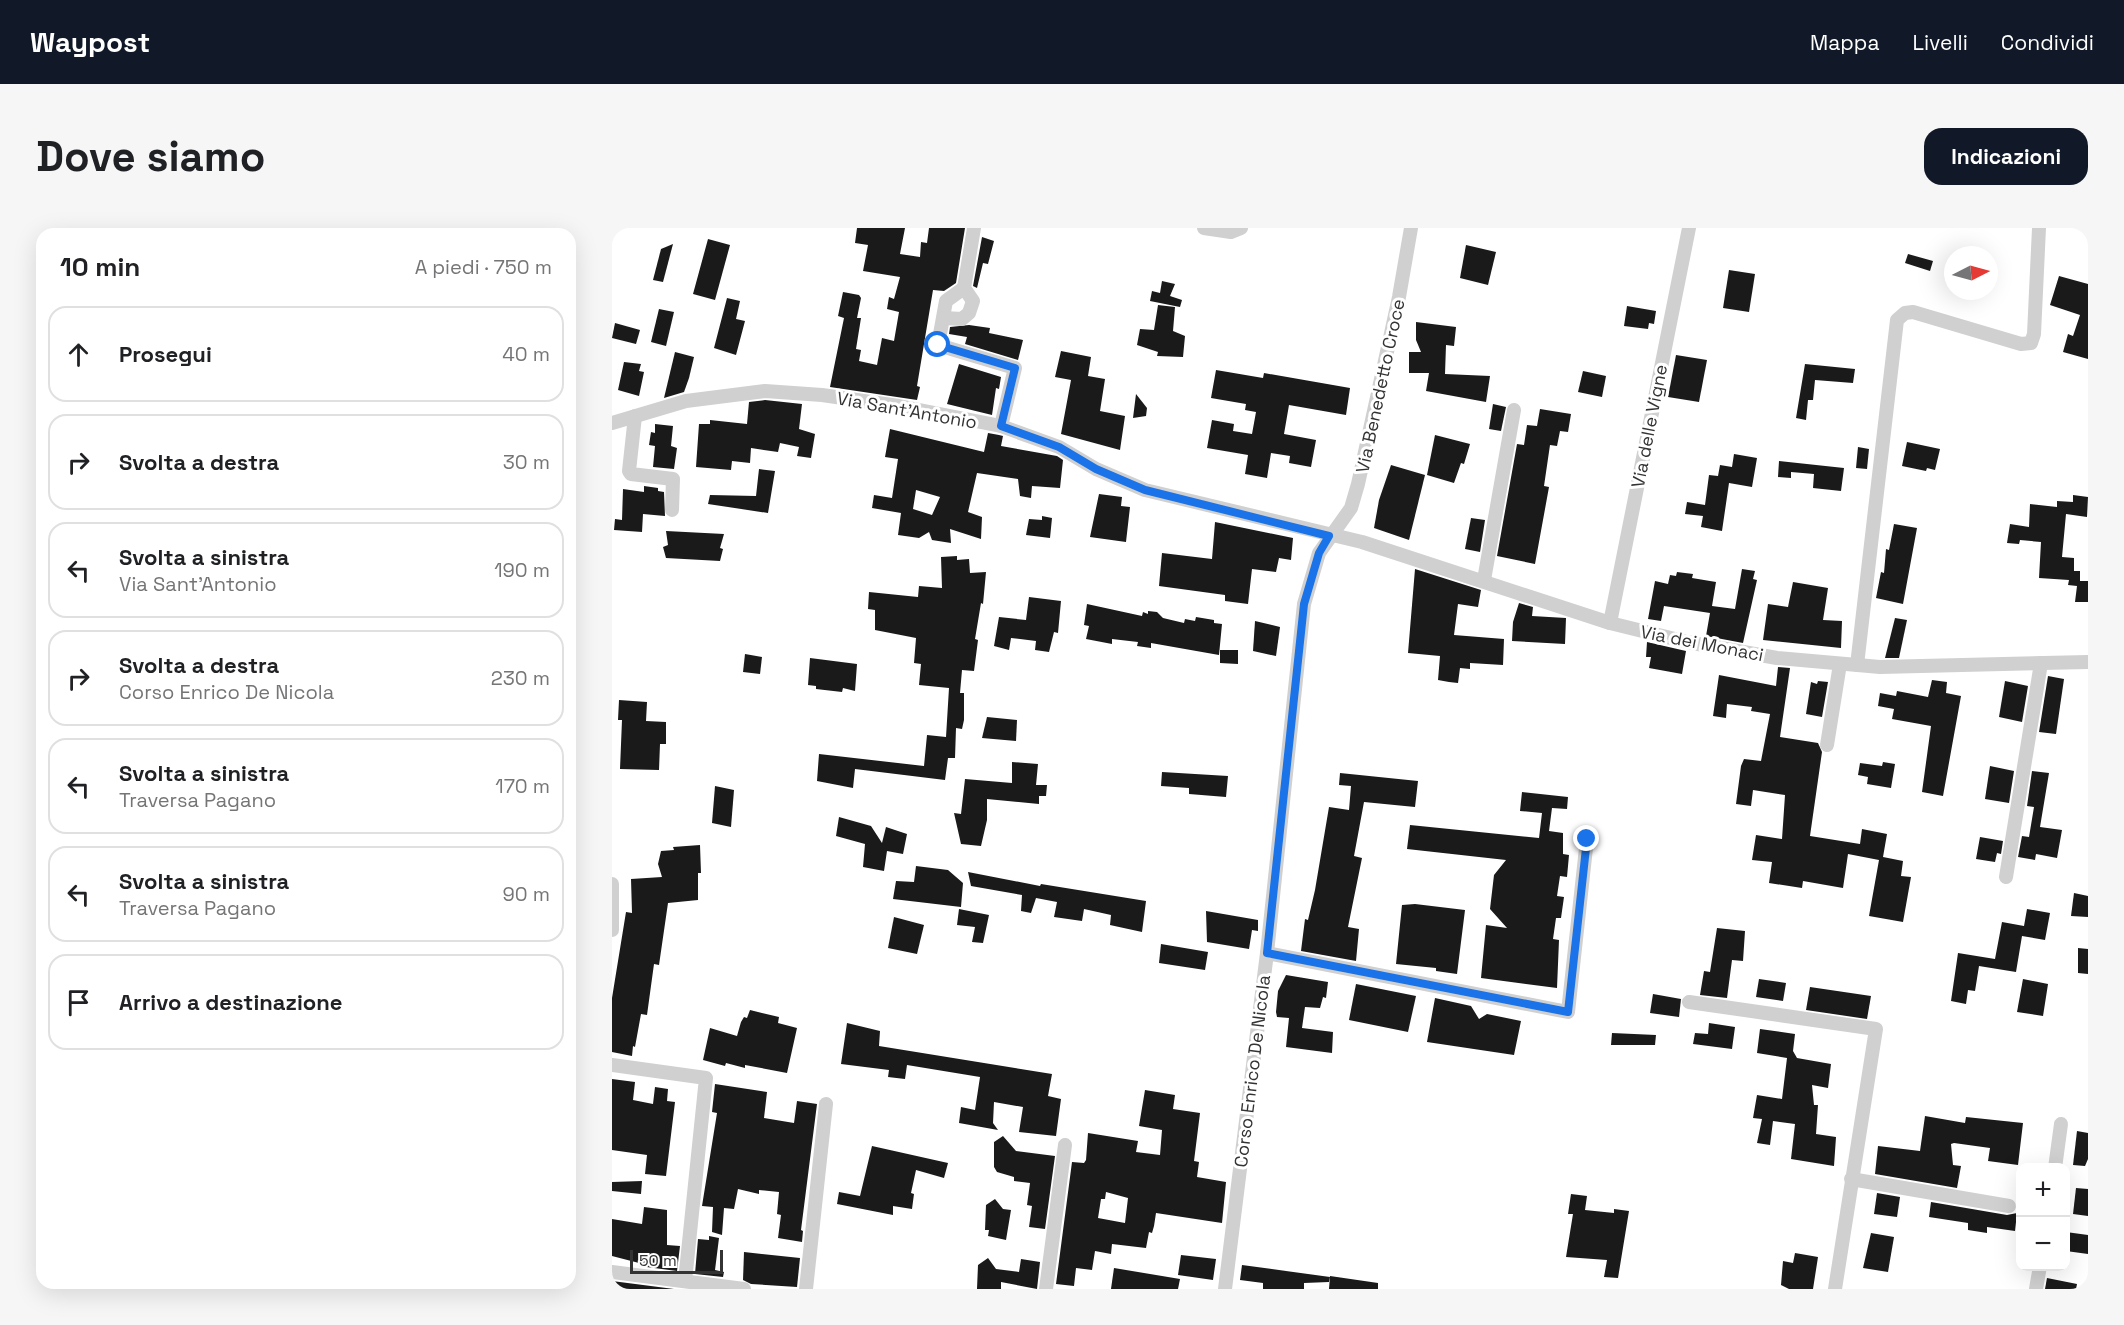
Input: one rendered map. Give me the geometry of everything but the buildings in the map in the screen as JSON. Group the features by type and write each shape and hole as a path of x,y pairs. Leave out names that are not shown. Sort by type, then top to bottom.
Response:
{"street":[{"path":"944,318 962,319 969,313 973,301 964,288 974,228"},
{"path":"1204,228 1231,232 1241,228"},
{"name":"Via Benedetto Croce","path":"1329,536 1351,507 1358,484 1412,228"},
{"name":"Via delle Vigne","path":"1610,623 1689,228"},
{"path":"1857,665 1898,320 1905,313 1913,312 2021,344 2031,343 2034,334 2038,228"},
{"path":"964,288 946,301 938,345 1015,368 1001,426"},
{"name":"Via Sant'Antonio","path":"612,423 686,401 765,391 822,395 899,406 1001,426 1059,447 1107,474 1145,490 1329,536"},
{"path":"1484,580 1514,410"},
{"path":"635,416 629,471 631,474 673,479 672,510"},
{"name":"Via dei Monaci","path":"1329,536 1362,542 1610,623 1687,642 1752,653 1857,665 1911,668 2088,662"},
{"name":"Corso Enrico De Nicola","path":"1225,1289 1267,953 1304,604 1313,569 1329,536"},
{"path":"1827,745 1840,663"},
{"path":"2010,811 2037,663"},
{"path":"2006,877 2037,663"},
{"path":"1267,953 1568,1012 1587,839"},
{"path":"612,884 612,930"},
{"path":"1689,1002 1876,1029 1835,1289"},
{"path":"612,1065 706,1078 684,1281"},
{"path":"806,1289 826,1104"},
{"path":"2056,1163 2061,1124"},
{"path":"1046,1289 1065,1145"},
{"path":"1851,1179 2009,1206"},
{"path":"2036,1289 2039,1271"},
{"path":"612,1272 744,1289"},
{"path":"628,1289 630,1274"}],"route":[{"path":"938,345 1015,368 1001,426 1059,447 1096,469 1145,490 1329,536 1319,553 1304,604 1267,953 1568,1012 1587,839"}]}
